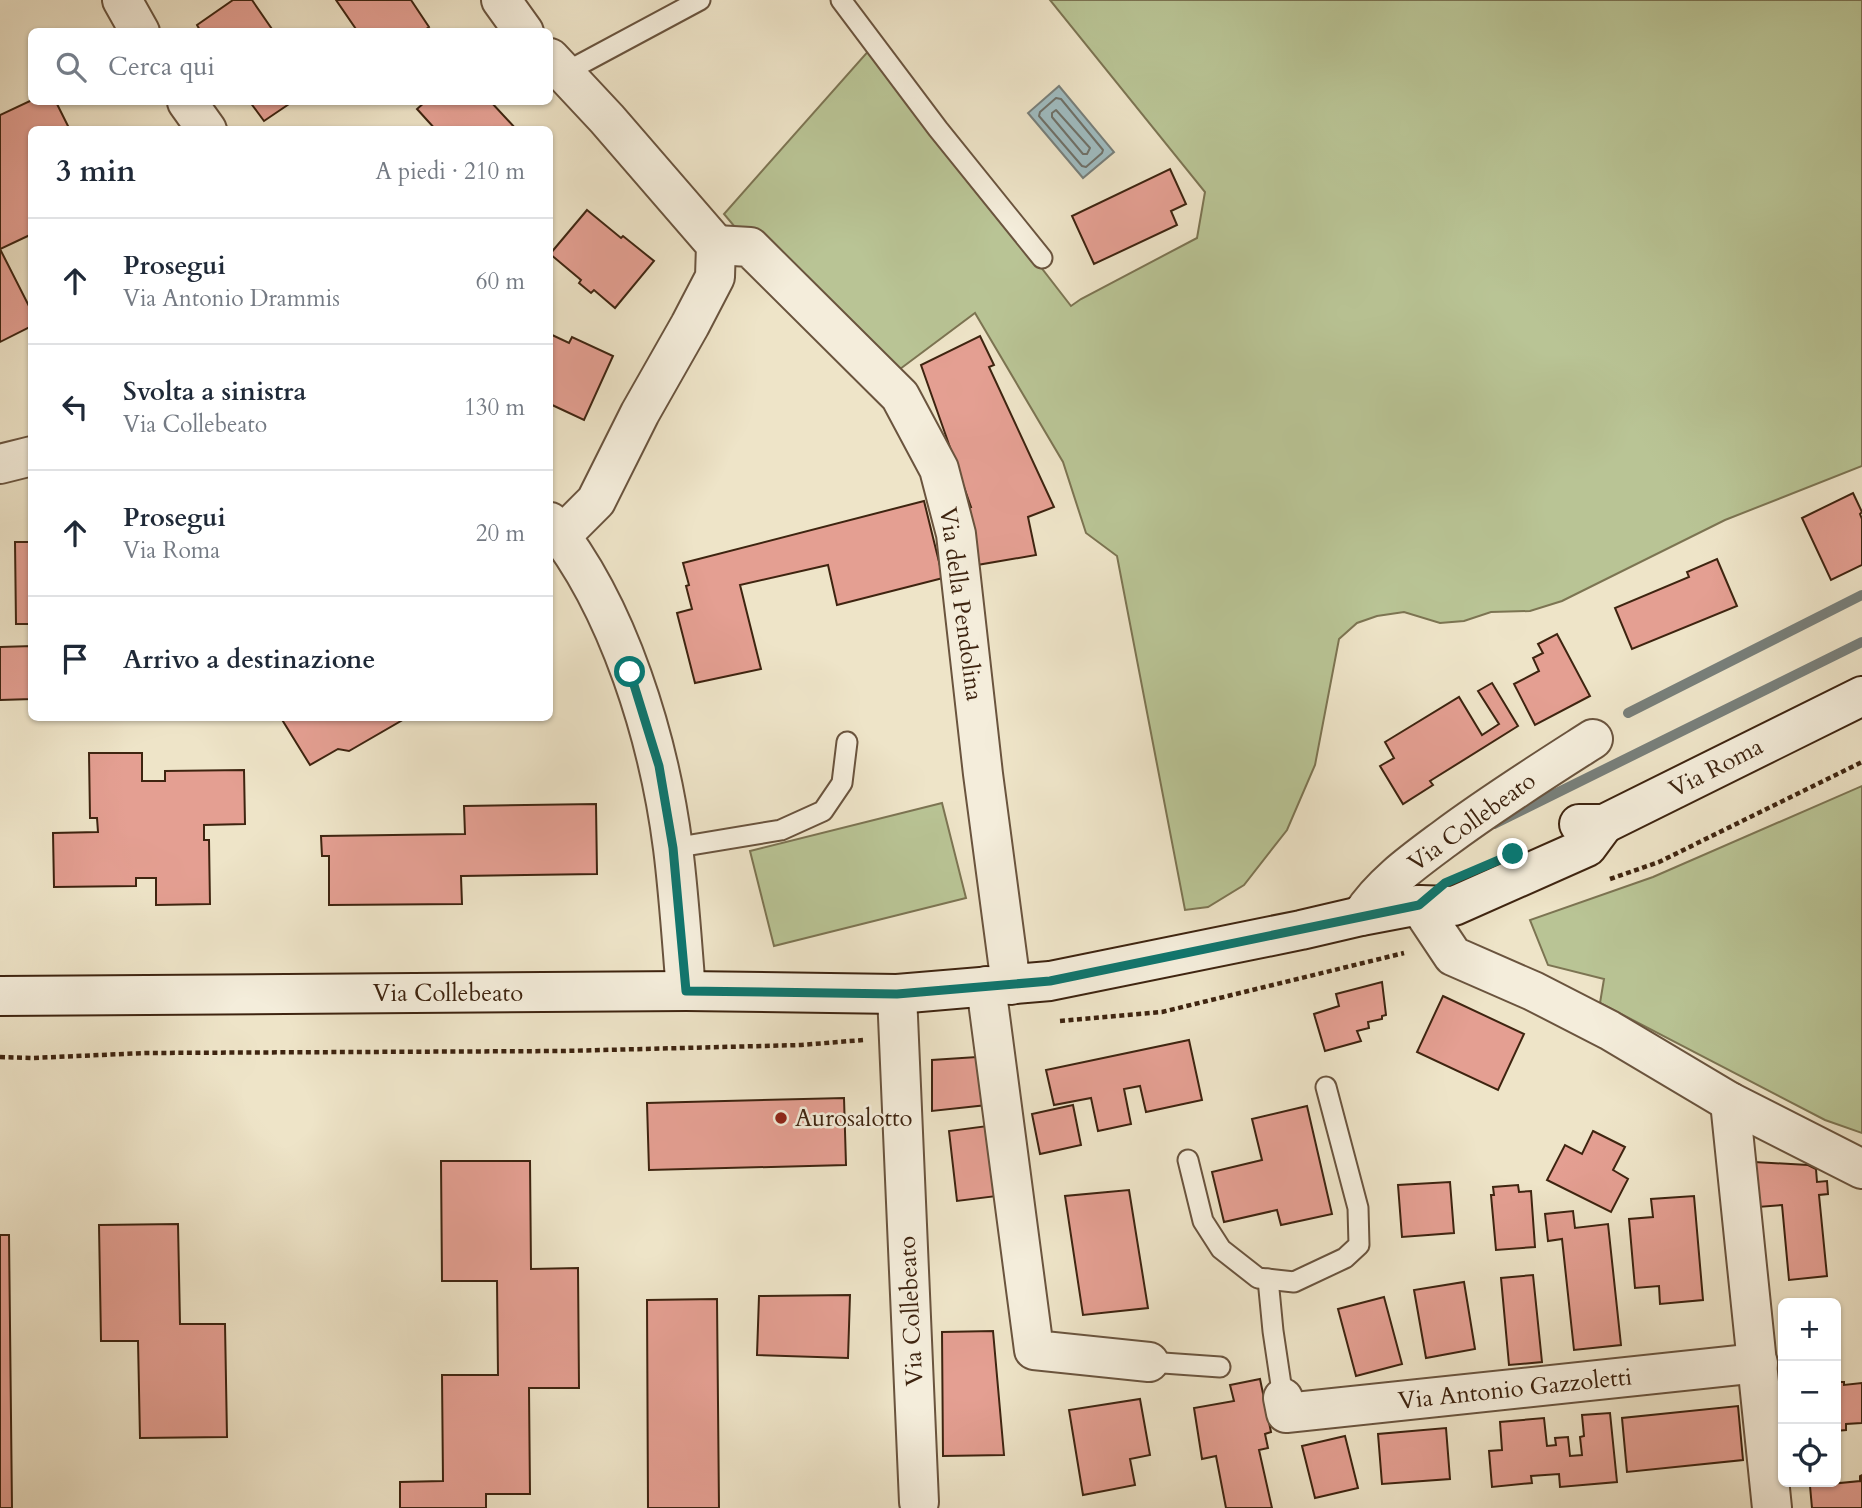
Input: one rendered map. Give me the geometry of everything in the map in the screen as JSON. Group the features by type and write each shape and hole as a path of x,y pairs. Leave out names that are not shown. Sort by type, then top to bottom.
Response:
{"street":[{"path":"122,0 138,28"},
{"path":"501,0 521,28"},
{"path":"557,66 607,119 716,245 715,277 640,413 596,501 555,529 596,589 630,672 659,766 673,848 686,991"},
{"path":"189,105 204,126"},
{"name":"Via della Pendolina","path":"716,245 750,247 900,396 939,469 956,534 983,774 999,986"},
{"path":"0,464 28,457"},
{"name":"Via Roma","path":"1419,905 1445,883 1576,824 1604,824 1845,708 1862,696"},
{"name":"Via Collebeato","path":"1361,916 1374,896 1413,862 1513,791 1593,739"},
{"path":"1419,905 1453,956 1533,991 1609,1030 1730,1102 1862,1170"},
{"name":"Via Collebeato","path":"0,996 686,991 897,994 1050,981 1419,905"},
{"path":"999,986 1034,1350 1149,1362"},
{"name":"Via Collebeato","path":"897,994 919,1505"},
{"path":"1730,1102 1772,1508"},
{"name":"Via Antonio Gazzoletti","path":"1283,1398 1286,1413 1758,1363"}],"lane":[{"path":"557,66 700,0"},
{"path":"841,0 938,129 1042,258"},
{"path":"673,848 781,830 822,810 842,783 846,742"},
{"path":"1188,1160 1203,1221 1221,1249 1258,1278 1294,1282 1345,1258 1359,1245 1357,1208 1326,1087"},
{"path":"1268,1279 1283,1398"},
{"path":"1149,1362 1220,1367"}],"path":[{"path":"1608,880 1659,862 1862,762"}],"green space":[{"path":"1050,0 1862,0 1862,466 1725,520 1562,601 1530,611 1491,612 1464,621 1440,623 1404,612 1377,616 1357,623 1339,639 1315,765 1287,830 1244,885 1208,907 1185,910 1117,556 1086,533 1063,462 975,313 872,390 724,214 871,48 1071,306 1197,238 1205,192"},
{"path":"1862,786 1862,1133 1825,1120 1600,1003 1604,979 1548,965 1530,920 1653,877"},
{"path":"942,803 966,898 774,946 750,851"}],"water":[{"path":"1059,86 1114,152 1083,178 1028,113"}],"building":[{"path":"233,0 252,0 271,28 199,28 197,25"},
{"path":"336,0 411,0 429,27 428,28 355,28"},
{"path":"28,102 28,105 58,105 68,126 28,126 28,236 0,249 0,115"},
{"path":"252,105 288,105 264,121"},
{"path":"422,105 494,105 513,126 432,126 417,109"},
{"path":"1170,169 1186,204 1171,211 1177,225 1094,264 1072,216"},
{"path":"587,210 654,261 615,308 594,290 591,293 579,283 581,280 553,257 553,250"},
{"path":"0,249 28,304 28,328 0,342"},
{"path":"553,335 569,343 572,337 613,356 584,420 553,405"},
{"path":"980,336 994,365 989,367 1054,507 1028,517 1036,555 977,565 965,509 971,507 921,365"},
{"path":"1853,493 1862,512 1862,565 1831,580 1802,518"},
{"path":"924,501 943,578 837,605 828,565 740,585 761,669 695,683 677,613 692,609 683,563"},
{"path":"15,542 28,542 28,624 16,624"},
{"path":"1717,559 1737,606 1632,649 1615,608 1689,577 1687,572"},
{"path":"1557,634 1590,696 1535,725 1514,684 1539,671 1533,658 1543,653 1538,644"},
{"path":"28,646 28,699 0,700 0,647"},
{"path":"1492,683 1518,726 1430,781 1433,785 1403,804 1380,766 1394,758 1385,742 1459,697 1482,735 1499,724 1478,691"},
{"path":"283,721 401,721 349,751 338,749 310,765"},
{"path":"89,753 142,753 142,781 165,781 165,771 244,770 245,824 204,825 204,840 209,840 210,904 156,905 156,878 136,878 136,886 54,887 53,833 98,832 97,818 90,818"},
{"path":"596,804 597,874 461,876 462,904 329,905 329,856 322,856 321,836 465,834 464,806"},
{"path":"1382,982 1386,1015 1382,1016 1382,1019 1368,1022 1369,1028 1357,1031 1361,1041 1325,1051 1314,1014 1339,1006 1336,994"},
{"path":"1443,996 1524,1034 1498,1090 1417,1052"},
{"path":"1189,1040 1202,1100 1146,1112 1140,1086 1124,1089 1131,1124 1098,1131 1091,1098 1054,1105 1046,1070"},
{"path":"992,1056 996,1104 932,1111 932,1060"},
{"path":"844,1098 846,1165 649,1170 647,1103"},
{"path":"1073,1105 1081,1145 1040,1154 1032,1114"},
{"path":"1307,1106 1332,1214 1281,1225 1277,1210 1224,1222 1212,1172 1262,1160 1252,1119"},
{"path":"995,1125 1005,1195 957,1201 949,1131"},
{"path":"1593,1131 1625,1147 1613,1170 1628,1179 1611,1212 1547,1180 1565,1145 1582,1154"},
{"path":"441,1161 530,1161 531,1269 578,1268 579,1388 529,1388 530,1494 486,1494 486,1508 400,1508 400,1482 443,1481 442,1375 498,1375 497,1281 442,1281"},
{"path":"1754,1162 1808,1165 1816,1169 1817,1182 1827,1181 1828,1194 1819,1195 1827,1276 1789,1280 1782,1205 1758,1207"},
{"path":"1450,1182 1454,1233 1402,1237 1398,1185"},
{"path":"1518,1185 1519,1192 1531,1191 1535,1247 1496,1250 1491,1195 1494,1195 1493,1187"},
{"path":"1129,1190 1148,1308 1083,1315 1065,1196"},
{"path":"1694,1196 1703,1300 1660,1304 1659,1286 1635,1288 1629,1219 1653,1217 1651,1199"},
{"path":"1573,1211 1575,1228 1608,1224 1621,1345 1574,1350 1562,1239 1548,1241 1545,1214"},
{"path":"178,1224 180,1324 225,1324 227,1437 140,1438 138,1341 101,1341 99,1225"},
{"path":"0,1235 9,1235 12,1508 0,1508"},
{"path":"1533,1275 1542,1362 1509,1365 1501,1278"},
{"path":"1464,1282 1475,1349 1426,1358 1414,1290"},
{"path":"850,1295 848,1358 757,1355 759,1296"},
{"path":"1384,1297 1402,1364 1356,1376 1338,1309"},
{"path":"717,1299 719,1508 648,1508 647,1300"},
{"path":"993,1331 1004,1455 943,1456 942,1332"},
{"path":"1260,1379 1271,1432 1265,1434 1268,1448 1259,1450 1272,1508 1226,1508 1216,1456 1202,1459 1194,1408 1234,1401 1230,1385"},
{"path":"1841,1382 1844,1382 1844,1385 1862,1383 1862,1423 1846,1424 1846,1430 1841,1430"},
{"path":"1140,1399 1150,1455 1130,1459 1135,1485 1083,1495 1069,1410"},
{"path":"1738,1406 1743,1460 1627,1472 1622,1418"},
{"path":"1610,1413 1617,1482 1560,1487 1559,1474 1531,1476 1532,1483 1492,1487 1489,1451 1502,1450 1500,1422 1544,1418 1547,1446 1556,1445 1555,1438 1568,1437 1570,1456 1582,1455 1582,1415"},
{"path":"1446,1428 1450,1479 1382,1484 1378,1434"},
{"path":"1345,1436 1358,1488 1315,1498 1302,1446"},
{"path":"1862,1475 1862,1508 1812,1508 1810,1487 1841,1487 1841,1483 1860,1481"}],"waterway":[{"path":"1628,713 1862,595"},
{"path":"1494,824 1862,642"}],"place":[{"name":"Aurosalotto","path":"781,1118"}],"route":[{"path":"630,672 659,766 673,848 686,991 897,994 1050,981 1419,905 1445,883 1513,854"}]}
